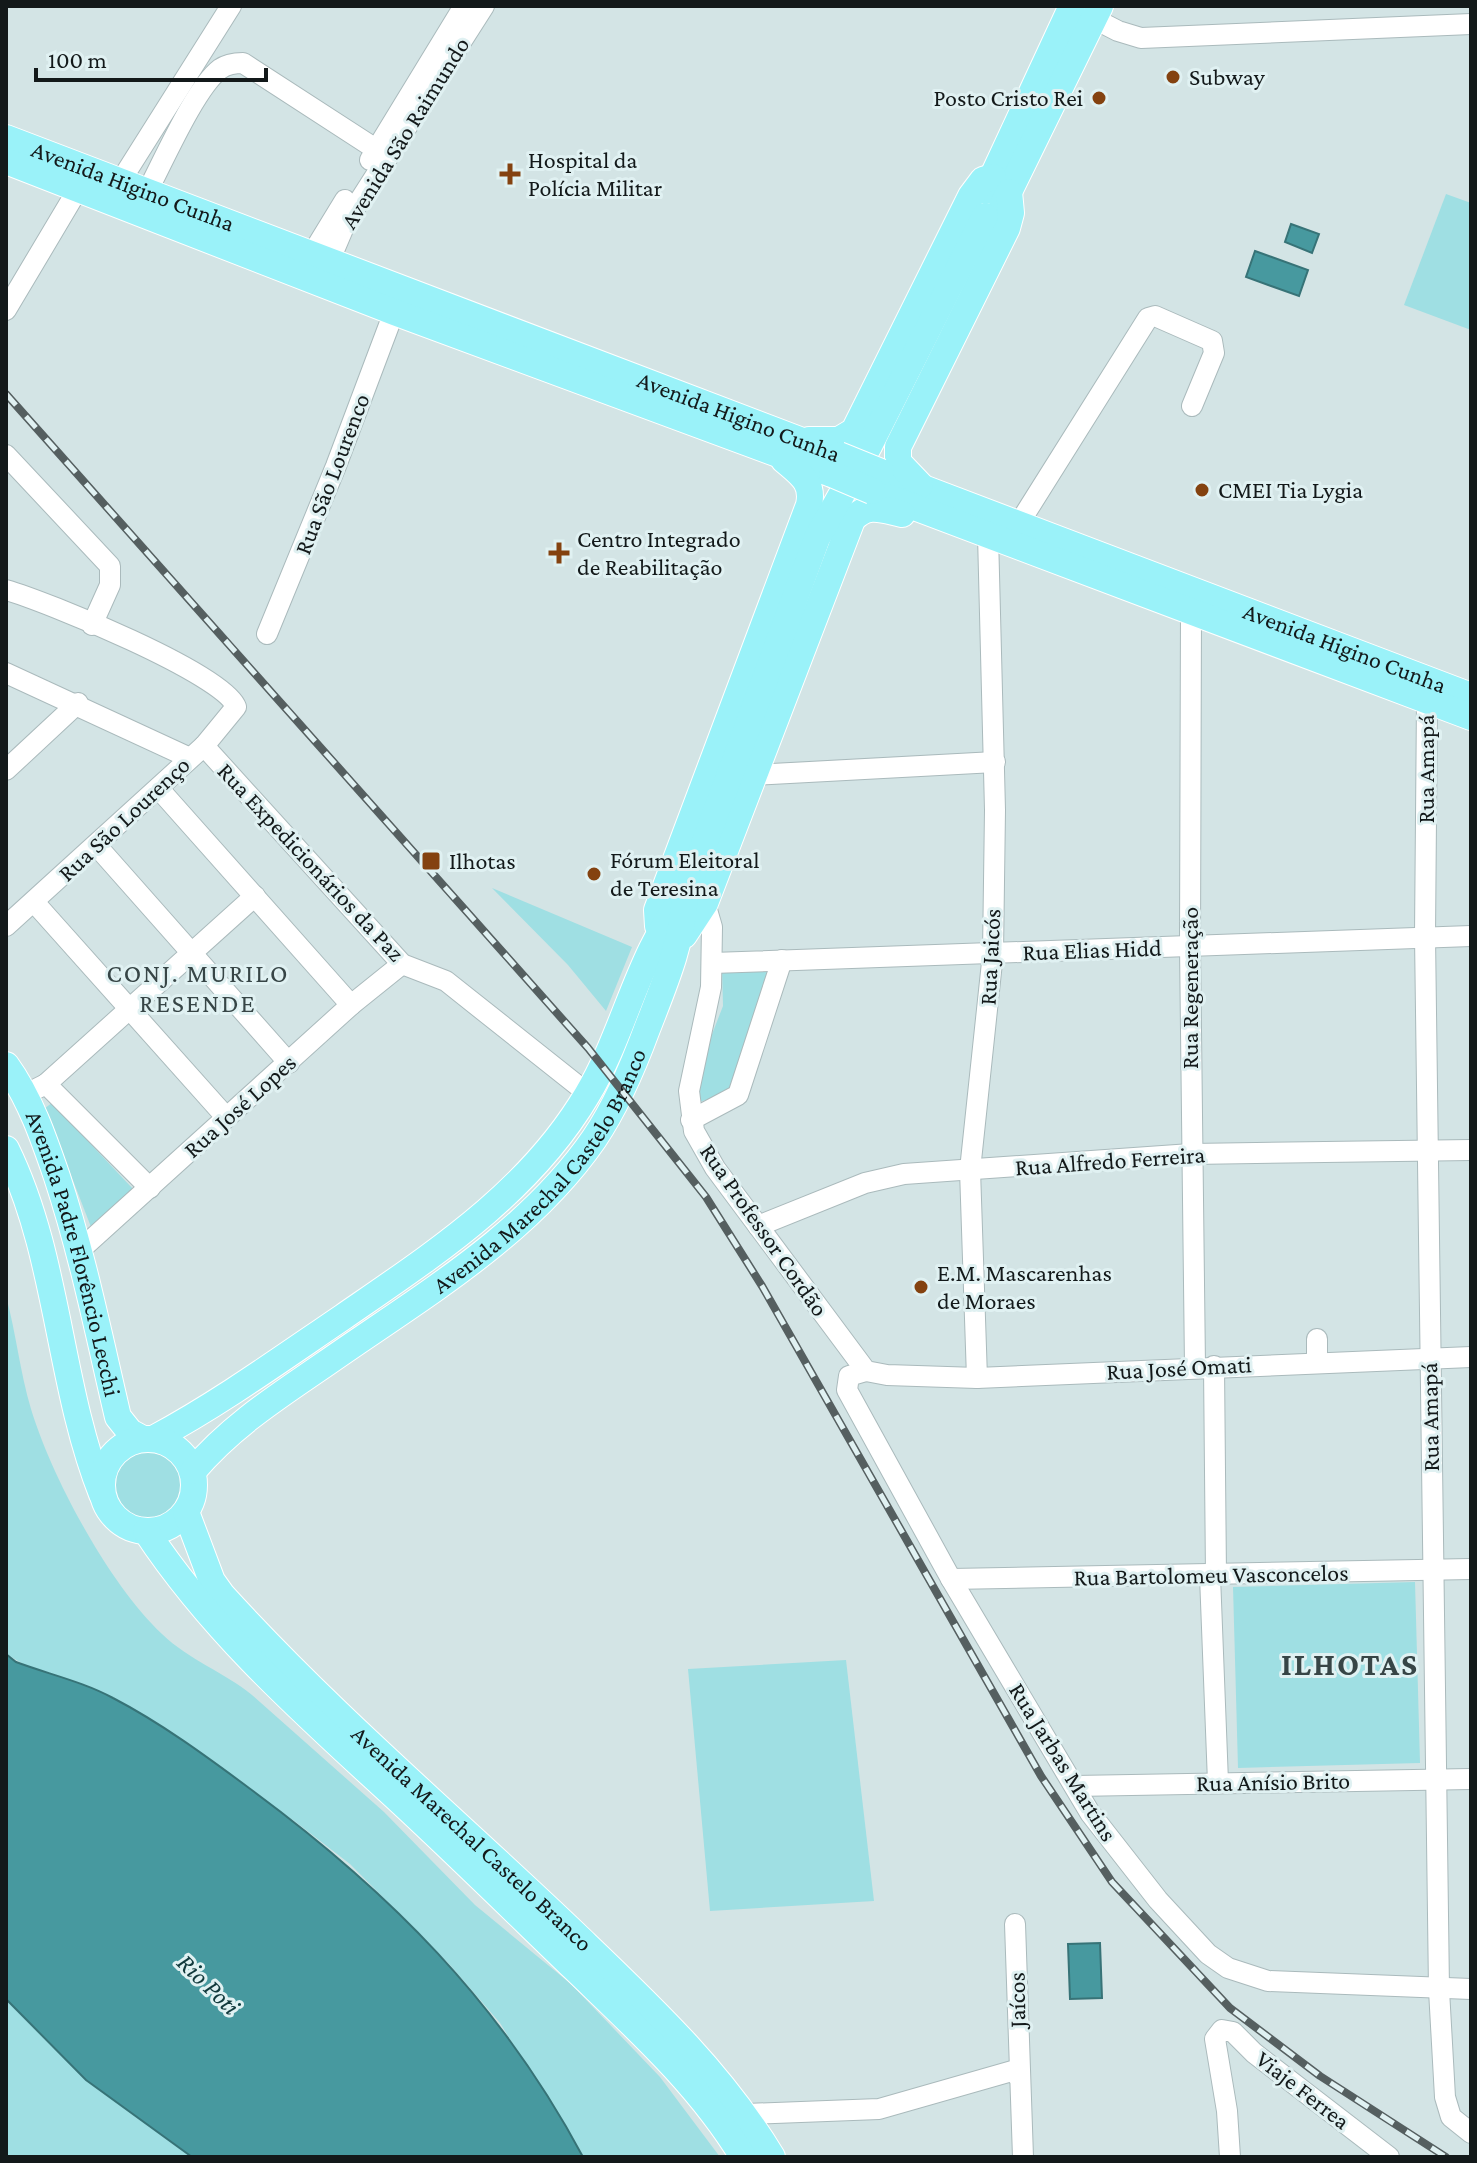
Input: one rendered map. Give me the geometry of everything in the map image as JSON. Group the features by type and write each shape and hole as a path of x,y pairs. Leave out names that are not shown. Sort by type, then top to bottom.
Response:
{"main road":[{"path":"776,453 808,482 811,491 809,505 657,910 656,920 671,933 697,921 695,899 817,538 870,444 985,216 1002,206 1001,185 1082,9"},
{"name":"Avenida Higino Cunha","path":"6,138 799,440 835,464 929,502 1018,525 1470,700"},
{"name":"Avenida Higino Cunha","path":"6,161 394,312 776,453 835,464"},
{"path":"799,440 839,440 854,431 971,196 983,180 1001,185"},
{"path":"695,899 754,775 852,520 872,507 906,515 929,502 898,462 898,447 1007,228 1011,213 1001,185"},
{"name":"Avenida Higino Cunha","path":"929,502 988,535 1427,700 1470,700"},
{"name":"Avenida Marechal Castelo Branco","path":"148,1438 213,1405 432,1255 491,1209 537,1164 587,1095 671,933"},
{"name":"Avenida Marechal Castelo Branco","path":"193,1471 242,1421 468,1265 559,1183 594,1139 617,1100 671,933"},
{"name":"Avenida Padre Florêncio Lecchi","path":"6,1065 35,1090 48,1150 80,1250 118,1417 130,1432 148,1438"},
{"name":"Avenida Padre Florêncio Lecchi","path":"6,1149 41,1250 78,1419 102,1494"},
{"path":"148,1438 171,1444 185,1455 193,1471 193,1499 186,1512 161,1530 146,1531 118,1520 102,1494 105,1464 114,1451 148,1438"},
{"name":"Avenida Marechal Castelo Branco","path":"186,1512 212,1581 330,1721"},
{"name":"Avenida Marechal Castelo Branco","path":"146,1531 178,1580 227,1637 330,1721 507,1887 681,2035 746,2114 772,2157"},
{"name":"Avenida Marechal Castelo Branco","path":"507,1887 723,2122 743,2157"}],"street":[{"path":"147,192 185,99 231,6"},
{"name":"Avenida São Raimundo","path":"320,258 346,222 464,6"},
{"name":"Avenida São Raimundo","path":"382,153 484,6"},
{"path":"1082,9 1141,38 1396,16 1471,24"},
{"path":"120,182 185,99 222,67 243,63 382,153"},
{"path":"6,310 78,189"},
{"name":"Rua São Lourenco","path":"267,634 336,466 394,312"},
{"path":"1018,525 1148,318 1155,316 1212,341 1215,347 1192,406"},
{"path":"6,455 110,566 110,585 92,625 6,590"},
{"name":"Rua Jaicós","path":"977,1378 970,1170 993,953 995,762 988,535"},
{"name":"Rua Regeneração","path":"1191,610 1191,1154 1213,1576 1218,1782"},
{"name":"Rua São Lourenço","path":"6,926 159,789 236,707 229,694 212,682 92,625"},
{"name":"Rua Expedicionários da Paz","path":"6,673 197,752 402,964 446,981 577,1085"},
{"name":"Rua Amapá","path":"1427,700 1425,936 1439,1990 1445,2097 1451,2117 1467,2131"},
{"path":"6,770 78,703"},
{"path":"754,775 995,762"},
{"path":"159,789 351,1005"},
{"path":"96,845 194,952 289,1063"},
{"path":"150,1188 35,1090 255,896"},
{"path":"695,899 712,927 712,963"},
{"path":"34,902 226,1117"},
{"name":"Rua Elias Hidd","path":"712,963 1471,936"},
{"path":"691,1120 738,1095 782,960"},
{"name":"Rua Professor Cordão","path":"712,963 711,987 693,1060 689,1091 691,1120 715,1168 866,1371"},
{"name":"Rua José Lopes","path":"80,1250 351,1005 402,964"},
{"name":"Rua Alfredo Ferreira","path":"758,1226 865,1183 904,1174 1191,1154 1471,1150"},
{"path":"1317,1339 1317,1362"},
{"name":"Rua José Omati","path":"866,1371 887,1375 977,1378 1471,1357"},
{"name":"Rua Jarbas Martins","path":"866,1371 849,1376 847,1390 951,1579 1090,1813 1158,1900 1208,1954 1228,1968 1268,1981 1471,1989"},
{"name":"Rua Bartolomeu Vasconcelos","path":"951,1579 1471,1569"},
{"name":"Rua Anísio Brito","path":"1075,1786 1471,1779"},
{"name":"Jaícos","path":"1015,1924 1018,2076"},
{"name":"Viaje Ferrea","path":"1230,2157 1216,2033 1233,2032 1254,2053 1389,2157"},
{"path":"746,2114 879,2109 1012,2071 1018,2076 1023,2157"}],"shaded area":[{"path":"1446,194 1471,203 1471,330 1404,305"},
{"path":"492,888 632,947 606,1011 568,965"},
{"path":"722,968 769,972 736,1078 725,1094 696,1103 702,1060 723,1006"},
{"path":"52,1103 133,1189 91,1227 45,1108"},
{"path":"6,1296 24,1381 40,1436 84,1529 142,1613 172,1643 252,1695 384,1812 475,1905 571,1984 660,2077 720,2157 583,2157 500,2023 450,1965 350,1864 293,1820 6,1654"},
{"path":"141,1448 155,1448 169,1454 179,1464 185,1485 183,1499 169,1516 155,1522 141,1522 127,1516 117,1506 111,1492 111,1478 117,1464 127,1454"},
{"path":"1415,1582 1420,1763 1238,1768 1233,1587"},
{"path":"846,1660 874,1901 710,1911 688,1669"},
{"path":"6,1995 144,2121 192,2157 6,2157"}],"water":[{"path":"1291,224 1319,234 1312,253 1285,242"},
{"path":"1255,251 1308,270 1299,296 1246,277"},
{"name":"Rio Poti","path":"6,1654 16,1662 102,1692 148,1718 249,1788 349,1867 438,1953 478,2000 551,2101 583,2157 192,2157 86,2080 6,1999"},
{"path":"1100,1943 1102,1998 1070,1999 1068,1944"}],"railway":[{"path":"6,394 588,1048 706,1197 762,1286 1041,1776 1112,1882 1230,2008 1320,2076 1446,2157"}],"place":[{"name":"Subway","path":"1173,77"},
{"name":"Posto Cristo Rei","path":"1099,98"},
{"name":"Hospital da Polícia Militar","path":"510,174"},
{"name":"CMEI Tia Lygia","path":"1202,490"},
{"name":"Centro Integrado de Reabilitação","path":"559,553"},
{"name":"Ilhotas","path":"431,861"},
{"name":"Fórum Eleitoral de Teresina","path":"594,874"},
{"name":"E.M. Mascarenhas de Moraes","path":"921,1287"}],"district":[{"name":"CONJ. MURILO RESENDE","path":"198,988"},
{"name":"ILHOTAS","path":"1350,1664"}]}
